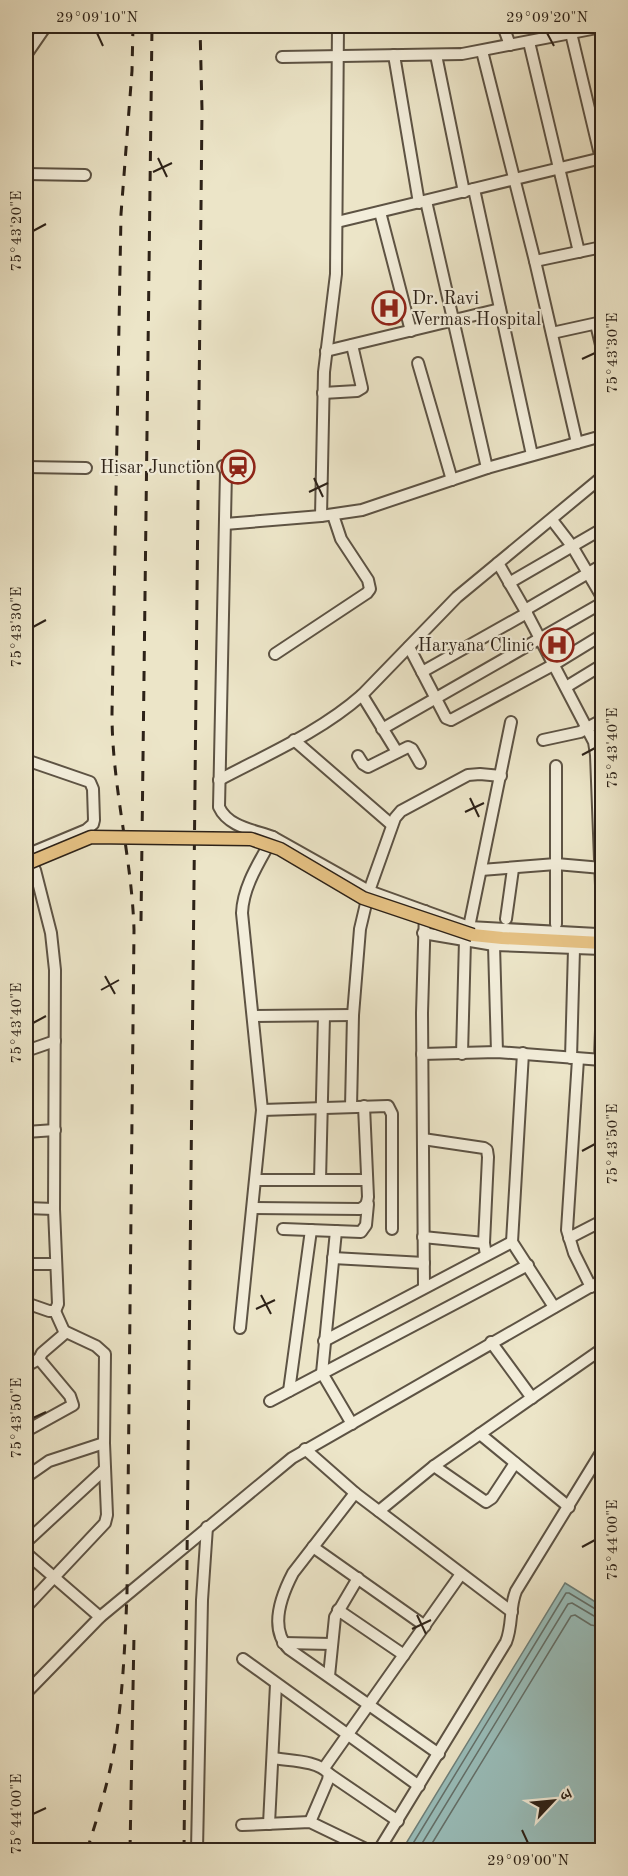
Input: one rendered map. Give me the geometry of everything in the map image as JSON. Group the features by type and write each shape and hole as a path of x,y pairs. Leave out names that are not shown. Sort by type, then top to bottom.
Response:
{"main road":[{"path":"28,863 91,837 251,839 280,849 363,898 469,934 513,939 603,943"}],"street":[{"path":"26,55 46,26"},
{"path":"321,516 323,393 336,274 338,26"},
{"path":"503,26 510,45"},
{"path":"282,57 436,55 482,51 577,30 603,27"},
{"path":"337,222 559,168 602,160 577,30"},
{"path":"529,42 579,252"},
{"path":"482,51 535,261 577,443"},
{"path":"394,55 423,202 454,321 487,468"},
{"path":"436,55 500,309 532,455"},
{"path":"26,174 85,175"},
{"path":"380,212 411,332"},
{"path":"535,261 603,247"},
{"path":"326,351 500,309"},
{"path":"552,333 599,323 603,349"},
{"path":"323,393 357,391 362,388 352,345"},
{"path":"418,363 452,480"},
{"path":"225,524 333,515 362,510 487,468 603,436"},
{"path":"224,466 226,471 219,780 219,807 222,813 236,824 273,837 369,891 425,911 494,945 603,950"},
{"path":"26,467 86,468"},
{"path":"219,780 345,710 458,597 603,477"},
{"path":"275,654 370,589 368,580 341,539 333,515"},
{"path":"552,520 572,546 603,597"},
{"path":"509,583 603,529"},
{"path":"498,563 526,611 594,742 603,911"},
{"path":"422,672 603,566"},
{"path":"382,729 603,603"},
{"path":"409,647 435,699 446,718 451,720 603,635"},
{"path":"566,687 603,665"},
{"path":"362,695 397,752"},
{"path":"543,740 573,734 603,720"},
{"path":"462,1054 469,934 511,722"},
{"path":"294,740 392,825"},
{"path":"358,756 368,767 405,747 410,748 420,763"},
{"path":"26,760 90,783 93,789 93,824 28,863 54,953 54,1209 58,1304 55,1311 64,1331 96,1346 105,1354 104,1443 107,1515 105,1523 26,1607"},
{"path":"556,766 556,924"},
{"path":"351,1107 353,1016 360,928 369,891 392,825 401,811 461,778 473,774 501,776"},
{"path":"240,1328 262,1110 242,914 243,902 250,881 273,837"},
{"path":"482,870 556,864 601,868"},
{"path":"506,919 513,869"},
{"path":"424,1287 422,1054 425,911"},
{"path":"423,933 597,934 603,929"},
{"path":"494,945 497,1052"},
{"path":"574,949 574,1058 567,1223 569,1238 591,1287"},
{"path":"422,1054 497,1052 601,1060 603,1002"},
{"path":"253,1016 353,1016"},
{"path":"321,1180 324,1016"},
{"path":"26,1051 55,1041"},
{"path":"523,1053 512,1242 554,1307"},
{"path":"262,1110 384,1105 391,1109 392,1229"},
{"path":"283,1229 361,1232 364,1229 368,1204 364,1106"},
{"path":"26,1132 55,1130"},
{"path":"423,1139 487,1150 485,1249"},
{"path":"256,1180 367,1180"},
{"path":"253,1208 360,1209 368,1204"},
{"path":"26,1208 54,1209"},
{"path":"569,1238 603,1221"},
{"path":"289,1391 311,1230"},
{"path":"336,1231 322,1373 352,1424"},
{"path":"423,1237 485,1249"},
{"path":"324,1341 424,1287 485,1249 512,1242"},
{"path":"333,1258 424,1263"},
{"path":"26,1264 56,1264"},
{"path":"270,1401 528,1265"},
{"path":"26,1693 100,1617 292,1458 491,1342 603,1280"},
{"path":"28,1307 55,1311"},
{"path":"26,1366 39,1359 42,1353 63,1335 64,1331"},
{"path":"491,1342 532,1398"},
{"path":"379,1511 434,1466 603,1349"},
{"path":"26,1431 72,1405 70,1396 39,1359"},
{"path":"480,1434 569,1507"},
{"path":"26,1477 50,1461 104,1443"},
{"path":"305,1449 355,1493 512,1612"},
{"path":"379,1851 506,1642 512,1625 512,1601 516,1591 603,1451"},
{"path":"434,1466 486,1502 492,1498 515,1463"},
{"path":"26,1542 105,1469"},
{"path":"355,1493 292,1574 283,1596 278,1625 283,1643 439,1754"},
{"path":"197,1851 202,1600 207,1527"},
{"path":"313,1547 425,1626"},
{"path":"26,1553 100,1617"},
{"path":"310,1822 328,1780 327,1771 347,1734 461,1574"},
{"path":"329,1676 333,1625 338,1610 358,1578"},
{"path":"338,1610 404,1655"},
{"path":"283,1643 332,1644"},
{"path":"243,1659 419,1786"},
{"path":"269,1824 276,1684"},
{"path":"273,1758 327,1771 398,1821"},
{"path":"242,1825 310,1822 368,1851"}],"water":[{"path":"565,1583 602,1606 602,1850 402,1850"}],"railway":[{"path":"87,1850 106,1784 118,1725 127,1593 134,930 130,876 115,768 112,714 121,214 132,71 133,26"},
{"path":"141,921 152,26"},
{"path":"184,1850 202,110 200,26"},
{"path":"130,1850 134,1635"}],"place":[{"name":"Dr. Ravi Vermas Hospital","path":"389,308"},
{"name":"Hisar Junction","path":"238,467"},
{"name":"Haryana Clinic","path":"557,645"}]}
